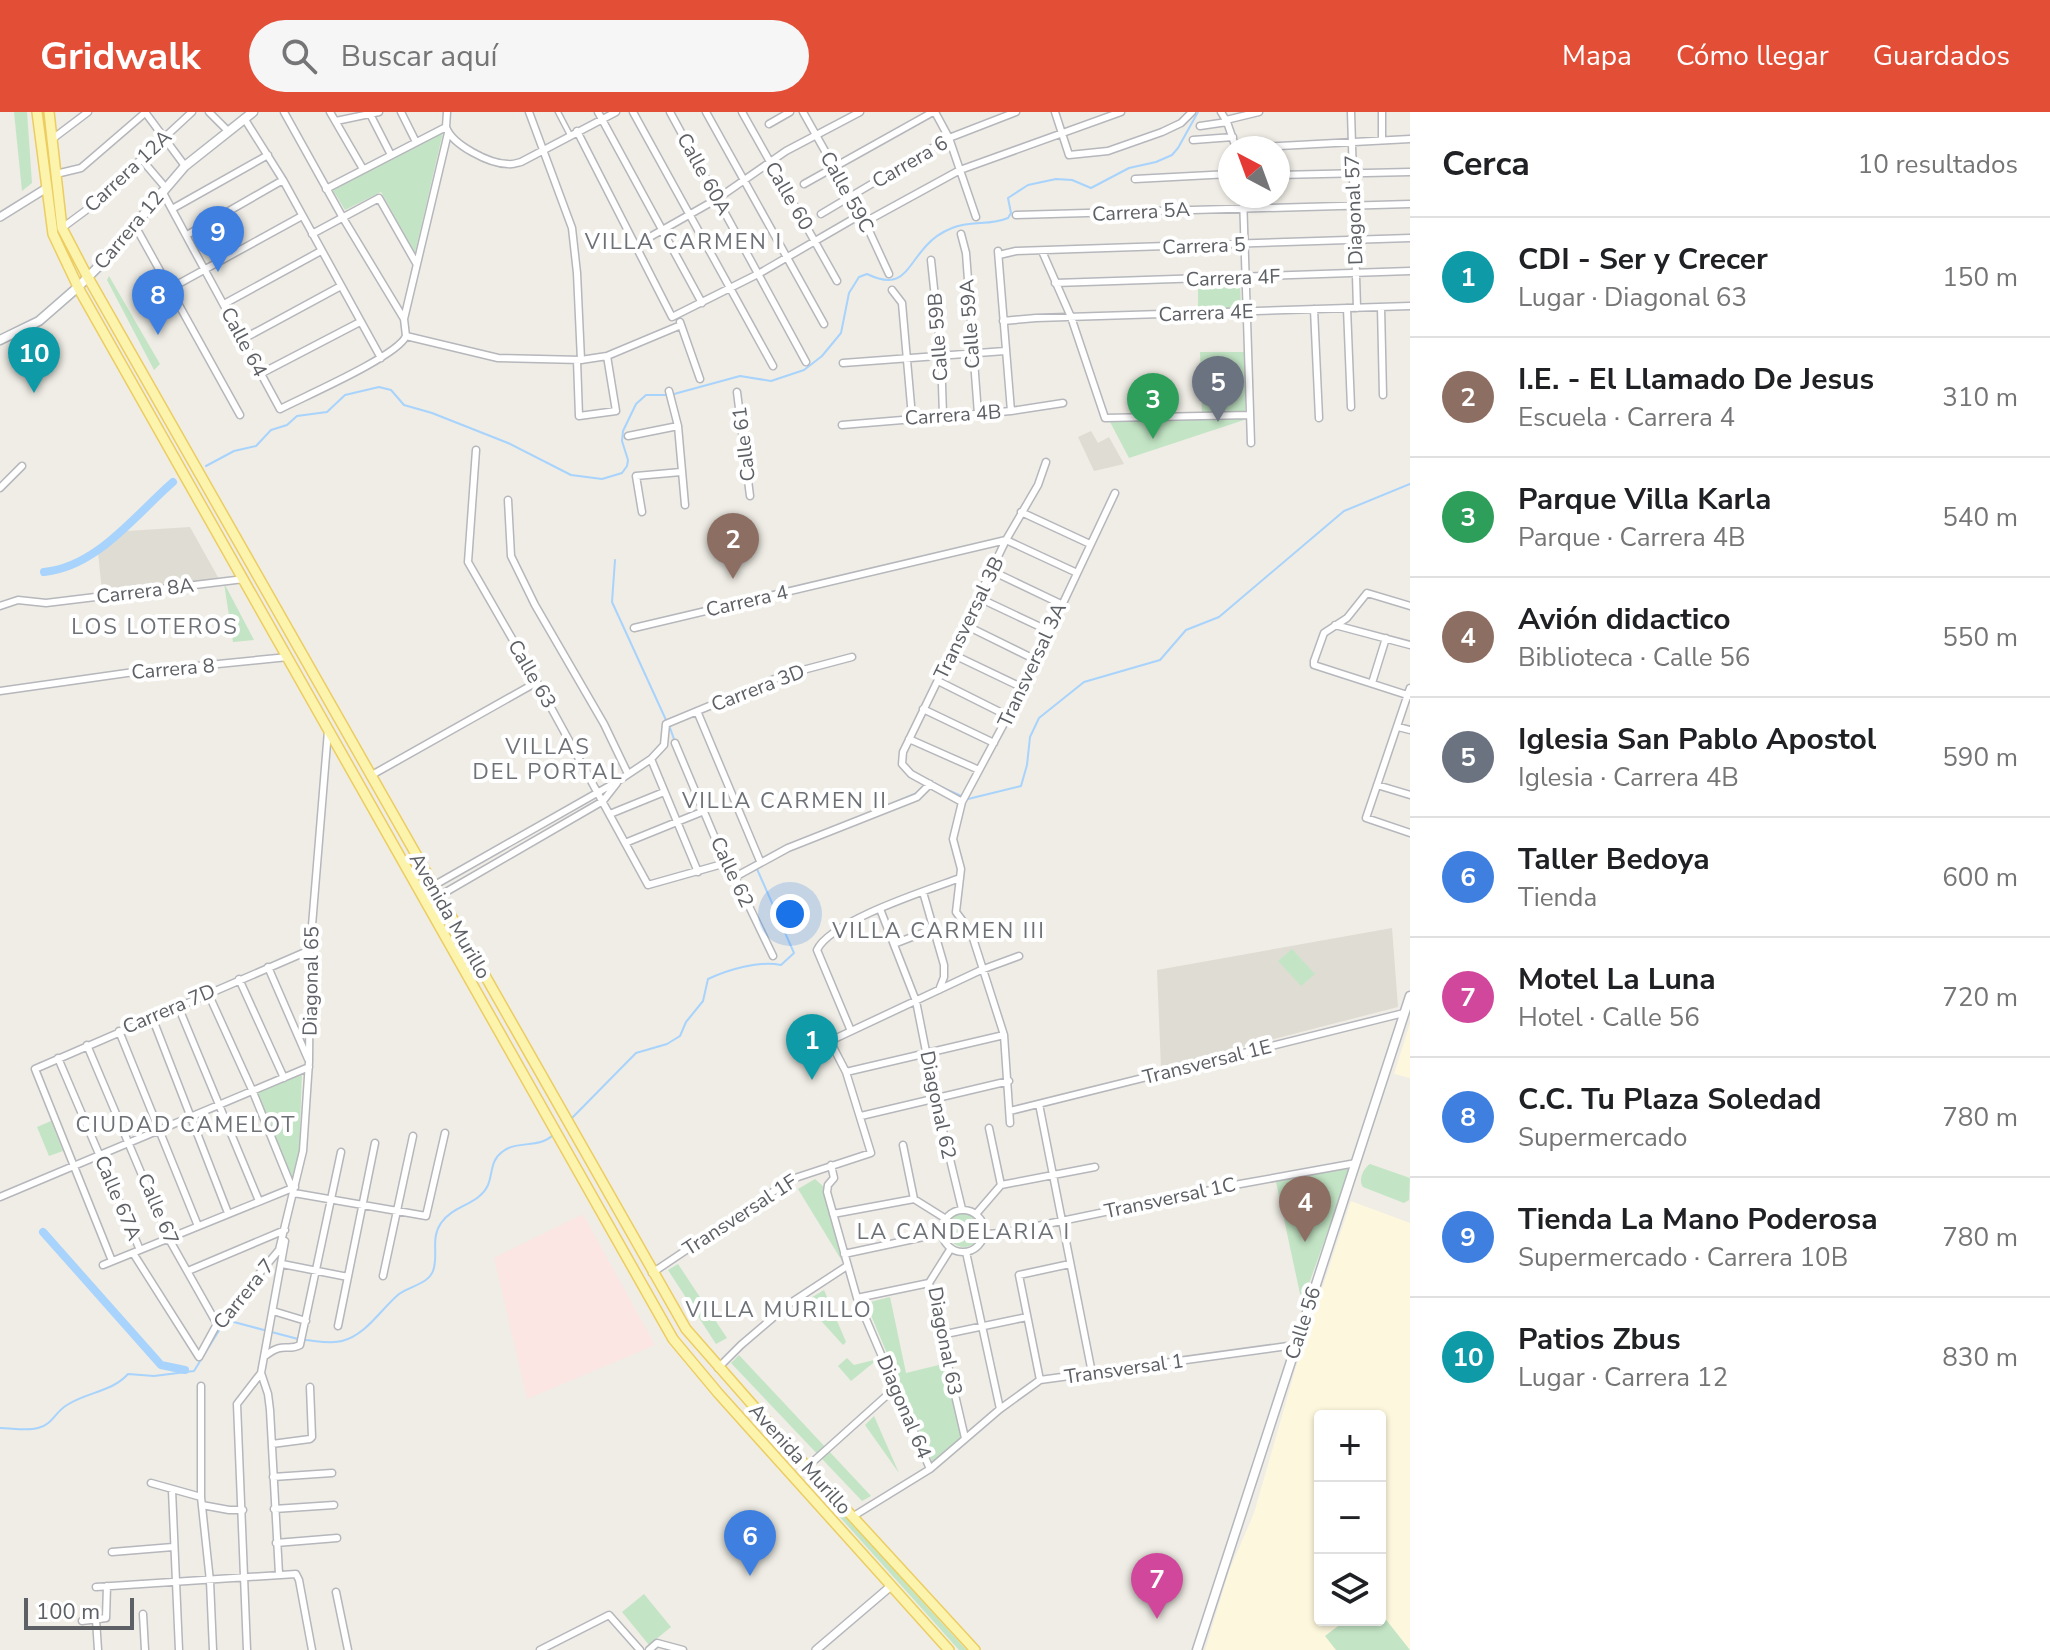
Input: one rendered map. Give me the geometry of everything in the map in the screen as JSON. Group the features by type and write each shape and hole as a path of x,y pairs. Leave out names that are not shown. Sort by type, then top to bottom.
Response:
{"main road":[{"path":"37,112 45,189"},
{"name":"Avenida Murillo","path":"49,112 62,228 652,1273 686,1329 718,1368 975,1650"},
{"name":"Carrera 12","path":"0,340 39,321 88,278 185,166 253,112"},
{"name":"Avenida Murillo","path":"45,189 53,234 78,287 673,1339 949,1650"},
{"name":"Calle 56","path":"1197,1650 1410,996"},
{"path":"804,1488 816,1477"}],"street":[{"path":"51,140 88,112"},
{"path":"56,174 81,168 145,112 185,166"},
{"name":"Carrera 12A","path":"62,228 142,160 192,112"},
{"path":"209,112 228,131"},
{"path":"244,118 283,180 381,358 403,343 407,327 404,319 284,112"},
{"path":"330,112 363,169"},
{"path":"336,121 379,112"},
{"path":"401,112 416,142"},
{"path":"404,319 447,130 447,112"},
{"path":"529,112 572,228 577,273 579,416 616,411 607,356"},
{"path":"558,112 570,135"},
{"path":"447,130 462,146 506,165 521,162 600,115 616,112"},
{"path":"633,112 773,366"},
{"name":"Calle 60A","path":"670,112 806,362"},
{"path":"706,112 824,324"},
{"name":"Calle 60","path":"742,112 837,281"},
{"path":"769,124 790,112"},
{"name":"Calle 59C","path":"803,112 865,222 889,274"},
{"path":"634,246 717,199 769,162 860,112"},
{"path":"804,184 934,112 949,138 976,217"},
{"name":"Carrera 6","path":"821,214 949,138 1016,112"},
{"path":"1055,112 1069,155 1099,154 1162,132 1181,123 1192,112"},
{"path":"865,222 960,170 1121,112"},
{"path":"1221,112 1233,136"},
{"path":"1200,126 1259,112"},
{"name":"Diagonal 57","path":"1351,112 1357,308"},
{"path":"1382,112 1382,140"},
{"path":"370,114 391,155"},
{"path":"600,115 702,303"},
{"path":"326,189 416,142 447,130"},
{"path":"577,131 634,246 681,325 700,379"},
{"path":"1193,140 1218,138"},
{"path":"1290,145 1410,139"},
{"path":"172,209 268,155"},
{"name":"Calle 64","path":"142,160 164,189 280,409 381,358"},
{"path":"1290,175 1410,172"},
{"path":"1135,179 1218,175"},
{"path":"187,235 283,180"},
{"path":"0,217 45,189"},
{"path":"312,234 379,198 416,263"},
{"name":"Carrera 5A","path":"1290,207 1410,204"},
{"name":"Carrera 5A","path":"1016,215 1218,208"},
{"path":"1244,208 1251,443"},
{"name":"Carrera 6","path":"675,316 731,289 860,215"},
{"path":"171,288 302,216"},
{"path":"134,224 240,415"},
{"name":"Calle 59A","path":"961,234 966,253 978,414"},
{"name":"Carrera 5","path":"1003,321 999,253 1410,238"},
{"path":"224,304 321,251"},
{"path":"1042,251 1071,317 1105,418 1250,415"},
{"name":"Calle 59B","path":"931,260 941,355 943,415"},
{"name":"Carrera 4F","path":"1055,283 1410,271"},
{"path":"243,339 341,286"},
{"path":"892,290 902,303 912,417"},
{"name":"Carrera 4E","path":"1003,321 1410,306"},
{"path":"1381,307 1383,395"},
{"path":"1347,308 1351,407"},
{"path":"1314,309 1319,418"},
{"path":"1003,321 1011,411"},
{"path":"262,373 360,322"},
{"path":"406,336 498,358 579,360 607,356 681,325"},
{"path":"843,363 1005,351"},
{"name":"Calle 61","path":"737,392 750,496"},
{"path":"670,395 678,426 685,505"},
{"name":"Carrera 4B","path":"842,425 1011,411 1063,403"},
{"path":"628,436 678,426"},
{"name":"Calle 63","path":"476,450 468,562 599,792 648,885 698,872"},
{"name":"Transversal 3B","path":"930,784 911,774 902,764 903,752 1006,540 1038,485 1046,462"},
{"path":"0,488 22,466"},
{"path":"642,512 636,476 681,472"},
{"name":"Transversal 3A","path":"960,878 953,839 962,802 1023,688 1075,572 1115,493"},
{"path":"508,500 511,556 535,605 604,724 628,774"},
{"path":"1021,512 1090,544"},
{"path":"1006,540 1075,572"},
{"name":"Carrera 4","path":"634,628 1006,540"},
{"path":"992,571 1061,604"},
{"name":"Carrera 8A","path":"0,606 18,600 46,603 244,579"},
{"path":"1410,606 1367,593 1347,618 1324,633 1314,665 1409,693 1366,818 1410,833"},
{"path":"979,598 1049,631"},
{"path":"965,625 1036,660"},
{"path":"1335,625 1410,645"},
{"path":"1372,683 1386,638"},
{"path":"952,654 1023,688"},
{"name":"Carrera 8","path":"0,691 288,657"},
{"name":"Carrera 3D","path":"651,759 664,745 668,723 793,672 852,657"},
{"path":"938,681 1008,716"},
{"path":"370,776 537,682"},
{"path":"923,709 994,743"},
{"path":"697,711 760,861"},
{"path":"1398,727 1410,730"},
{"name":"Diagonal 65","path":"285,1230 303,1151 309,1065 310,950 328,731"},
{"path":"909,739 979,770"},
{"name":"Calle 62","path":"675,743 731,876 735,877 773,956"},
{"path":"433,886 651,759 698,872 726,863"},
{"path":"439,896 603,801 618,781"},
{"path":"735,877 760,861 917,797 930,784 962,802"},
{"path":"1377,785 1410,794"},
{"path":"610,814 664,792"},
{"path":"625,843 704,811"},
{"path":"475,861 481,872"},
{"path":"851,1031 817,950 821,941 880,909 960,878 956,912 971,932 1004,1035 1010,1123"},
{"path":"923,892 944,965 939,990"},
{"name":"Diagonal 62","path":"880,909 916,1001 962,1209"},
{"path":"894,944 935,928"},
{"name":"Carrera 7D","path":"72,1167 35,1074 35,1067 310,950"},
{"path":"831,1165 871,1153 846,1072 830,1041 981,970 1019,956"},
{"path":"0,1197 190,1119 309,1065 268,967"},
{"path":"239,979 284,1078"},
{"path":"208,993 293,1189"},
{"path":"178,1006 259,1201"},
{"name":"Transversal 1E","path":"1010,1111 1404,1013"},
{"path":"152,1017 228,1213"},
{"path":"119,1031 198,1226"},
{"path":"846,1072 1004,1035"},
{"name":"Calle 67","path":"87,1045 169,1239 217,1324"},
{"name":"Calle 67A","path":"58,1058 137,1252 199,1357"},
{"path":"861,1116 1009,1081"},
{"path":"1039,1104 1092,1373"},
{"path":"989,1128 1001,1185"},
{"path":"103,1265 293,1189 426,1216 445,1133"},
{"path":"383,1276 413,1136"},
{"path":"338,1326 375,1143"},
{"path":"903,1145 914,1199"},
{"path":"266,1346 300,1345 341,1152"},
{"name":"Transversal 1C","path":"984,1234 1356,1163"},
{"name":"Transversal 1F","path":"652,1273 792,1179 831,1165"},
{"name":"Diagonal 64","path":"831,1165 834,1178 827,1188 857,1298 930,1469"},
{"path":"72,1167 112,1261"},
{"path":"976,1214 1001,1185 1095,1167"},
{"path":"833,1214 914,1199 946,1219"},
{"path":"962,1209 976,1214 984,1225 984,1234 977,1247 966,1252 951,1248 942,1233 946,1219 962,1209"},
{"path":"188,1271 285,1230 282,1264 261,1373 237,1404 247,1650"},
{"name":"Carrera 7","path":"199,1357 217,1324 271,1262 279,1250 285,1230"},
{"path":"844,1254 942,1233"},
{"name":"Diagonal 63","path":"951,1248 929,1283 965,1438"},
{"path":"966,1252 1000,1409"},
{"path":"282,1264 348,1277"},
{"path":"1040,1380 1019,1275 1070,1264"},
{"path":"718,1368 789,1304 847,1266"},
{"path":"857,1298 929,1283"},
{"path":"273,1311 306,1321"},
{"path":"941,1335 1027,1317"},
{"name":"Transversal 1","path":"852,1517 930,1469 1000,1409 1040,1380 1295,1345"},
{"path":"264,1357 277,1347"},
{"path":"261,1373 268,1394 279,1574"},
{"path":"201,1386 201,1501 210,1581 213,1650"},
{"path":"272,1444 312,1437 310,1387"},
{"path":"807,1467 895,1388"},
{"path":"273,1477 332,1473"},
{"path":"151,1483 229,1510 243,1510"},
{"path":"172,1490 179,1650"},
{"path":"274,1509 334,1505"},
{"path":"276,1543 337,1538"},
{"path":"112,1552 173,1547"},
{"path":"96,1587 296,1574 312,1650"},
{"path":"82,1621 106,1618 107,1586"},
{"path":"816,1650 891,1586"},
{"path":"336,1592 348,1650"},
{"path":"143,1614 145,1650"},
{"path":"544,1649 609,1615 640,1650"},
{"path":"96,1619 98,1650"},
{"path":"649,1650 657,1643 683,1650"}],"shaded area":[{"path":"1091,431 1098,443 1109,437 1124,464 1094,471 1078,437"},
{"path":"190,527 219,579 102,591 98,553 126,531"},
{"path":"1392,928 1398,1007 1161,1068 1157,970"},
{"path":"1410,1023 1410,1078 1394,1074"},
{"path":"1351,1201 1410,1223 1410,1650 1205,1650 1229,1571 1254,1513 1296,1367"},
{"path":"583,1214 655,1345 527,1399 494,1258"}],"green space":[{"path":"14,112 27,112 32,183 22,191"},
{"path":"444,128 415,253 381,192 345,210 332,189"},
{"path":"109,276 160,364 154,370 107,280"},
{"path":"1240,281 1241,309 1198,310 1198,282"},
{"path":"1200,352 1245,352 1245,413 1202,413"},
{"path":"1109,420 1244,420 1129,458"},
{"path":"224,583 254,640 233,642"},
{"path":"1292,949 1315,974 1301,986 1278,961"},
{"path":"302,1073 299,1156 293,1179 255,1093"},
{"path":"51,1121 63,1151 49,1156 37,1127"},
{"path":"1370,1164 1410,1178 1409,1200 1404,1203 1363,1187 1362,1175"},
{"path":"1351,1167 1302,1303 1276,1182"},
{"path":"815,1179 825,1188 842,1261 798,1189"},
{"path":"964,1213 976,1218 981,1230 976,1242 964,1247 952,1242 947,1230 952,1218"},
{"path":"678,1264 727,1338 716,1344 668,1270"},
{"path":"824,1290 846,1342 843,1345 804,1302"},
{"path":"890,1297 906,1373 947,1363 963,1436 932,1462 866,1303"},
{"path":"739,1355 871,1496 862,1501 731,1363"},
{"path":"847,1358 854,1365 878,1359 851,1381 838,1366"},
{"path":"874,1416 899,1473 865,1425"},
{"path":"815,1483 967,1650 959,1650 812,1486"},
{"path":"644,1594 671,1627 649,1645 622,1612"},
{"path":"1386,1620 1410,1650 1336,1650 1325,1636 1338,1626 1386,1626"}],"waterway":[{"path":"674,394 740,376 771,381 804,370 822,356 841,333 849,293 859,277 867,274 879,279 896,279 929,243 945,231 966,224 1008,218 1011,213 1008,198 1028,185 1056,179 1072,180 1091,188 1129,168 1172,155 1198,112"},
{"path":"206,466 234,451 256,446 271,430 287,425 297,416 327,412 345,395 379,387 391,390 404,405 508,443 571,475 602,479 622,473 627,466 623,431 636,404 646,395 667,395"},
{"path":"44,572 63,568 98,550 173,482"},
{"path":"941,787 968,799 1021,786 1030,737 1039,718 1084,682 1160,660 1186,630 1219,617 1344,511 1410,484"},
{"path":"615,560 612,602 666,720"},
{"path":"669,725 675,742"},
{"path":"886,806 917,793"},
{"path":"570,1120 636,1053 667,1044 680,1036 686,1022 703,1001 708,979 744,967 781,965 794,953 757,869"},
{"path":"305,1340 333,1342 351,1338 399,1294 427,1279 435,1265 436,1235 441,1223 452,1212 484,1192 498,1156 508,1148 541,1142 553,1135"},
{"path":"43,1232 161,1365 185,1370"},
{"path":"0,1428 43,1426 67,1405 115,1385 128,1374 154,1376 194,1371 223,1324 230,1321 298,1339"}],"place":[{"name":"Tienda La Mano Poderosa","path":"218,272"},
{"name":"C.C. Tu Plaza Soledad","path":"158,335"},
{"name":"Patios Zbus","path":"34,393"},
{"name":"Iglesia San Pablo Apostol","path":"1218,422"},
{"name":"Parque Villa Karla","path":"1153,439"},
{"name":"I.E. - El Llamado De Jesus","path":"733,579"},
{"name":"CDI - Ser y Crecer","path":"812,1080"},
{"name":"Avión didactico","path":"1305,1242"},
{"name":"Taller Bedoya","path":"750,1576"},
{"name":"Motel La Luna","path":"1157,1619"}],"district":[{"name":"VILLA CARMEN I","path":"684,242"},
{"name":"LOS LOTEROS","path":"155,627"},
{"name":"VILLAS DEL PORTAL","path":"548,760"},
{"name":"VILLA CARMEN II","path":"785,801"},
{"name":"VILLA CARMEN III","path":"939,931"},
{"name":"CIUDAD CAMELOT","path":"186,1125"},
{"name":"LA CANDELARIA I","path":"964,1232"},
{"name":"VILLA MURILLO","path":"779,1310"}]}
